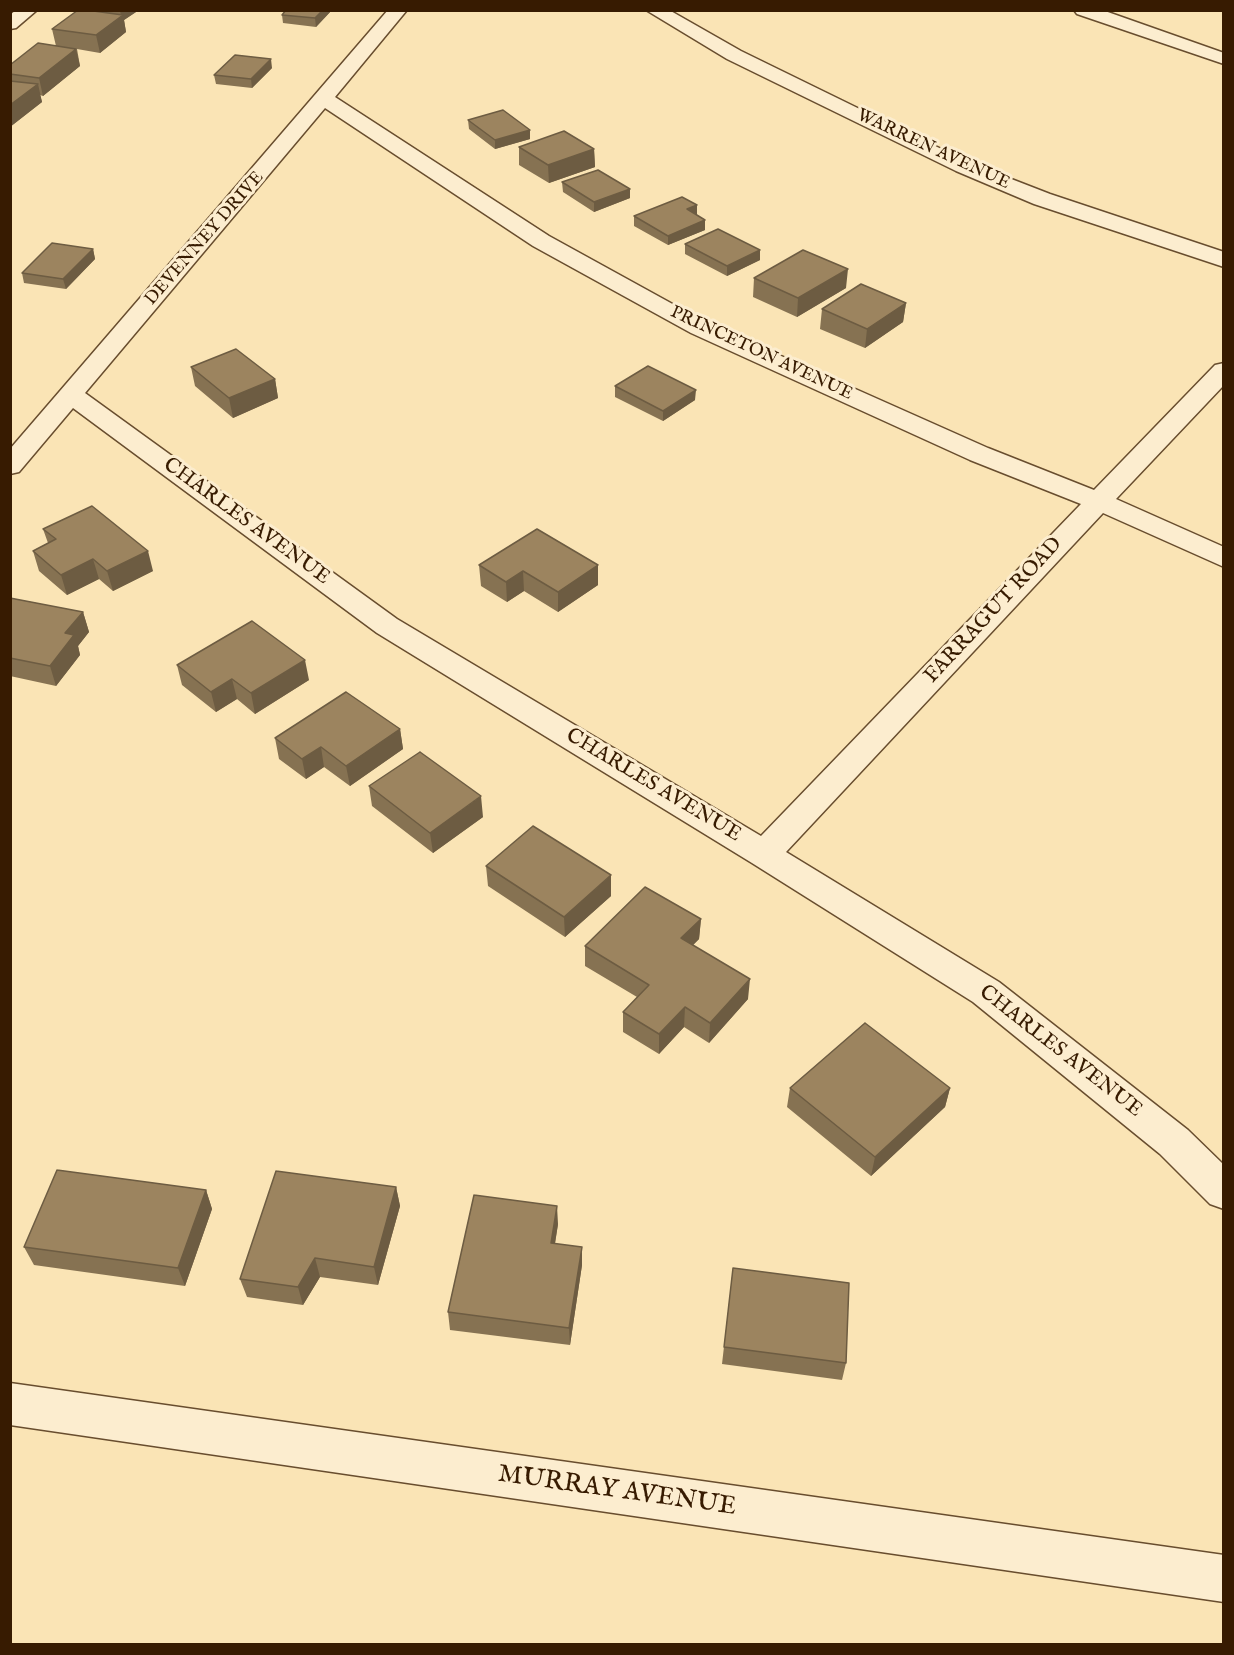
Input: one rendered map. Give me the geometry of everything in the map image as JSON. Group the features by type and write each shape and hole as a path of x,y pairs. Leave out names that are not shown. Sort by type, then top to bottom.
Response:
{"street":[{"path":"10,24 28,10"},
{"name":"DEVENNEY DRIVE","path":"10,466 326,99 398,10"},
{"name":"WARREN AVENUE","path":"655,10 734,56 963,167 1042,199 1224,260"},
{"path":"1083,10 1224,59"},
{"name":"PRINCETON AVENUE","path":"326,99 541,241 699,328 979,454 1098,501 1224,558"},
{"name":"FARRAGUT ROAD","path":"764,854 1224,370"},
{"name":"CHARLES AVENUE","path":"72,395 387,626 764,854 986,992 1174,1142 1224,1192"},
{"name":"MURRAY AVENUE","path":"10,1404 1224,1579"}],"building":[{"path":"78,10 123,15 96,35 52,29"},
{"path":"286,10 323,10 315,18 282,15"},
{"path":"38,43 76,49 39,78 10,74 10,65"},
{"path":"235,55 271,59 251,79 214,75"},
{"path":"10,81 38,84 10,105"},
{"path":"503,110 530,130 495,140 468,120"},
{"path":"564,131 594,149 548,165 519,147"},
{"path":"598,170 630,189 594,202 562,182"},
{"path":"682,197 697,205 687,209 705,220 668,236 634,216"},
{"path":"718,229 760,250 727,266 685,244"},
{"path":"52,243 93,249 63,279 22,273"},
{"path":"803,250 848,269 798,298 754,278"},
{"path":"861,284 906,303 867,329 822,309"},
{"path":"236,349 275,379 229,398 191,367"},
{"path":"648,366 696,390 663,411 615,386"},
{"path":"92,506 148,551 107,571 93,559 61,575 33,551 56,539 43,529"},
{"path":"537,529 598,565 558,592 523,571 506,582 479,565"},
{"path":"10,598 83,612 65,633 74,635 50,666 10,658"},
{"path":"252,621 305,660 251,693 232,679 211,692 177,665"},
{"path":"346,692 400,729 346,766 321,747 302,759 275,738"},
{"path":"420,752 481,796 430,833 369,786"},
{"path":"533,826 611,875 564,917 486,866"},
{"path":"645,887 701,919 681,938 750,979 710,1023 685,1007 659,1034 623,1012 649,985 585,946"},
{"path":"865,1023 950,1088 875,1157 790,1088"},
{"path":"57,1170 206,1190 178,1268 24,1247"},
{"path":"276,1171 396,1187 374,1267 315,1258 298,1287 240,1279"},
{"path":"474,1195 557,1206 551,1243 582,1247 569,1328 448,1312"},
{"path":"733,1268 849,1283 846,1363 724,1347"}]}
